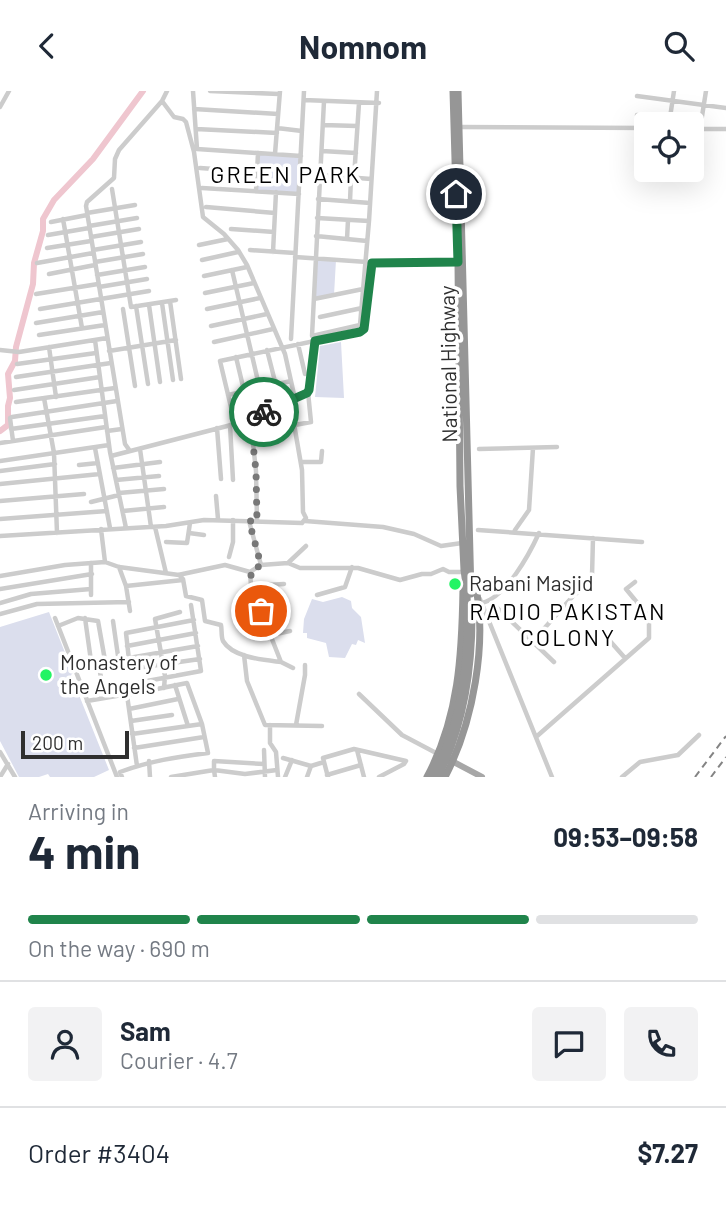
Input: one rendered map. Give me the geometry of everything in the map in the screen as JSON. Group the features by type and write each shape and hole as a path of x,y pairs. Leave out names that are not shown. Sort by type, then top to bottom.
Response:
{"highway":[{"name":"National Highway","path":"456,91 459,127 466,570"},
{"name":"National Highway","path":"456,91 457,367 462,543 472,591"},
{"path":"430,777 450,723 459,683 466,570"},
{"path":"446,777 465,725 477,661 472,591"},
{"path":"430,777 453,728 459,705 472,591"},
{"path":"438,777 456,736 465,700 472,635 472,591"}],"main road":[{"path":"438,755 482,777"},
{"path":"452,762 475,777"}],"street":[{"path":"0,107 9,91"},
{"path":"130,451 126,448 122,429 87,202 114,178 114,159 119,150 162,101 167,91"},
{"path":"193,91 197,149 301,156"},
{"path":"210,91 279,93 275,154"},
{"path":"291,339 304,91"},
{"path":"233,480 233,424 220,361 364,329 377,91"},
{"path":"670,112 674,91"},
{"path":"703,112 706,91"},
{"path":"637,96 726,108"},
{"path":"304,100 377,103"},
{"path":"162,101 174,117 183,118 187,122 202,218 228,239 239,252 285,354 301,462 305,521"},
{"path":"324,101 312,336 359,326 369,262"},
{"path":"350,201 359,103"},
{"path":"194,109 278,114"},
{"path":"323,125 358,126"},
{"path":"704,126 726,129"},
{"path":"459,127 634,128"},
{"path":"196,129 302,131"},
{"path":"321,151 356,153"},
{"path":"256,191 258,153"},
{"path":"200,169 257,172"},
{"path":"320,175 371,179"},
{"path":"202,188 299,194"},
{"path":"112,189 131,307 173,301 181,379"},
{"path":"273,252 276,192"},
{"path":"318,199 370,203"},
{"path":"51,222 135,205"},
{"path":"206,207 275,213"},
{"path":"48,235 137,218"},
{"path":"317,218 369,221"},
{"path":"63,219 82,328"},
{"path":"347,239 348,220"},
{"path":"47,248 139,229"},
{"path":"231,229 274,232"},
{"path":"316,236 367,241"},
{"path":"199,245 228,239"},
{"path":"37,263 141,242"},
{"path":"250,250 369,262 458,262"},
{"path":"202,260 239,252"},
{"path":"49,274 143,254"},
{"path":"97,275 145,267"},
{"path":"204,276 247,267"},
{"path":"232,270 265,411"},
{"path":"36,295 147,279"},
{"path":"205,293 254,283"},
{"path":"314,299 363,289"},
{"path":"40,309 149,292"},
{"path":"207,309 260,298"},
{"path":"162,303 173,380"},
{"path":"149,305 160,382"},
{"path":"136,306 148,384"},
{"path":"320,317 362,308"},
{"path":"123,309 135,386"},
{"path":"36,323 103,312"},
{"path":"211,326 267,314"},
{"path":"39,335 105,325"},
{"path":"214,342 273,329"},
{"path":"0,350 16,351 107,338"},
{"path":"95,340 109,445 126,528"},
{"path":"109,351 176,340"},
{"path":"295,425 311,422 308,391 315,341"},
{"path":"298,344 305,374"},
{"path":"49,347 56,397"},
{"path":"267,350 281,405"},
{"path":"17,364 96,352"},
{"path":"236,357 250,417 256,471 257,521"},
{"path":"16,377 111,363"},
{"path":"14,390 100,377"},
{"path":"228,395 291,381"},
{"path":"16,402 116,388"},
{"path":"111,456 233,424 308,391"},
{"path":"44,398 54,453 57,533"},
{"path":"13,441 10,418 118,401"},
{"path":"11,429 105,416"},
{"path":"217,428 221,479"},
{"path":"0,443 51,435 122,429"},
{"path":"0,461 109,445"},
{"path":"479,449 557,447"},
{"path":"94,448 110,528"},
{"path":"515,531 529,510 533,448"},
{"path":"140,449 148,509 166,573"},
{"path":"301,462 321,462 322,451"},
{"path":"113,468 160,462"},
{"path":"79,465 97,463"},
{"path":"0,471 55,464"},
{"path":"0,484 100,474"},
{"path":"116,480 159,476"},
{"path":"91,502 119,494 164,489"},
{"path":"0,501 84,494"},
{"path":"216,496 218,519"},
{"path":"123,511 164,507"},
{"path":"0,519 107,511"},
{"path":"0,535 153,527 218,519 305,521 383,527 414,534 441,546 462,543"},
{"path":"229,557 233,542 233,520"},
{"path":"249,521 261,565"},
{"path":"166,542 186,543 190,523"},
{"path":"101,529 106,562"},
{"path":"478,530 642,542"},
{"path":"189,533 204,535"},
{"path":"482,603 490,601 526,561 539,533"},
{"path":"533,641 574,595 590,585 593,538"},
{"path":"288,563 306,546"},
{"path":"0,576 65,565 106,562 119,567 178,575 225,565 250,572 261,565 288,563 304,569 370,569 400,580 432,574 443,569 449,572 466,570"},
{"path":"0,603 31,594 91,592 91,563"},
{"path":"119,567 126,586 130,611"},
{"path":"317,595 345,587 352,567"},
{"path":"250,572 251,586 281,662"},
{"path":"0,589 92,574"},
{"path":"178,575 183,580 186,596 202,600 205,621 220,623 222,640 244,655 281,662 293,668"},
{"path":"126,586 183,580"},
{"path":"536,737 649,638 649,617 626,589 635,582"},
{"path":"251,586 284,584"},
{"path":"472,591 482,603 552,777"},
{"path":"490,601 554,661"},
{"path":"0,614 37,604 129,602"},
{"path":"131,684 201,672 191,605"},
{"path":"164,688 164,666 157,617 180,612"},
{"path":"55,618 118,776"},
{"path":"58,626 78,618 95,619 99,623 106,666"},
{"path":"85,618 92,668"},
{"path":"194,620 126,633 127,646 131,670 200,659"},
{"path":"76,671 120,661 113,621"},
{"path":"271,635 290,631"},
{"path":"601,632 625,658"},
{"path":"127,646 196,633"},
{"path":"129,658 198,646"},
{"path":"244,655 247,681 264,724 322,726"},
{"path":"296,725 305,665"},
{"path":"99,667 105,698"},
{"path":"108,777 118,776 120,772 137,766 149,761 208,753 202,724 187,683 127,695 137,766"},
{"path":"176,685 188,726"},
{"path":"359,694 402,735 438,755"},
{"path":"87,701 122,695"},
{"path":"129,709 178,699"},
{"path":"131,721 172,715"},
{"path":"132,734 202,724"},
{"path":"270,725 270,743 276,750 278,777"},
{"path":"622,777 640,762 678,755 699,735"},
{"path":"134,748 204,737"},
{"path":"264,750 265,774"},
{"path":"356,750 364,777"},
{"path":"361,765 328,776 324,757 356,750 406,761 379,777"},
{"path":"0,752 15,777"},
{"path":"283,758 311,766 324,762"},
{"path":"285,777 292,760"},
{"path":"149,761 150,777"},
{"path":"215,777 213,761 264,764"},
{"path":"0,777 8,764"},
{"path":"307,777 311,766"},
{"path":"171,777 214,770 265,774 277,770"}],"shaded area":[{"path":"258,153 301,156 299,194 256,191"},
{"path":"315,258 336,260 334,295 314,299"},
{"path":"341,342 344,398 315,397 320,346"},
{"path":"342,597 351,601 352,608 361,617 365,643 358,640 356,645 352,644 345,658 329,657 326,643 307,638 307,633 303,633 304,619 312,599 323,602"},
{"path":"49,612 109,770 94,777 50,777 48,774 19,777 0,741 0,627"}],"waterway":[{"path":"0,431 8,425 8,374 15,361 16,347 33,284 34,263 43,231 43,219 54,200 93,159 143,91"}],"railway":[{"path":"695,777 726,736"},
{"path":"711,777 726,757"}],"way so far":[{"path":"261,611 250,577 250,572 261,565 249,521 257,521 256,471 250,417 264,412"}],"place":[{"name":"Rabani Masjid","path":"455,584"},
{"name":"Monastery of the Angels","path":"46,675"}],"district":[{"name":"GREEN PARK","path":"286,175"},
{"name":"RADIO PAKISTAN COLONY","path":"568,625"}],"route":[{"path":"264,412 307,393 315,341 364,329 372,263 458,262 456,194"}]}
